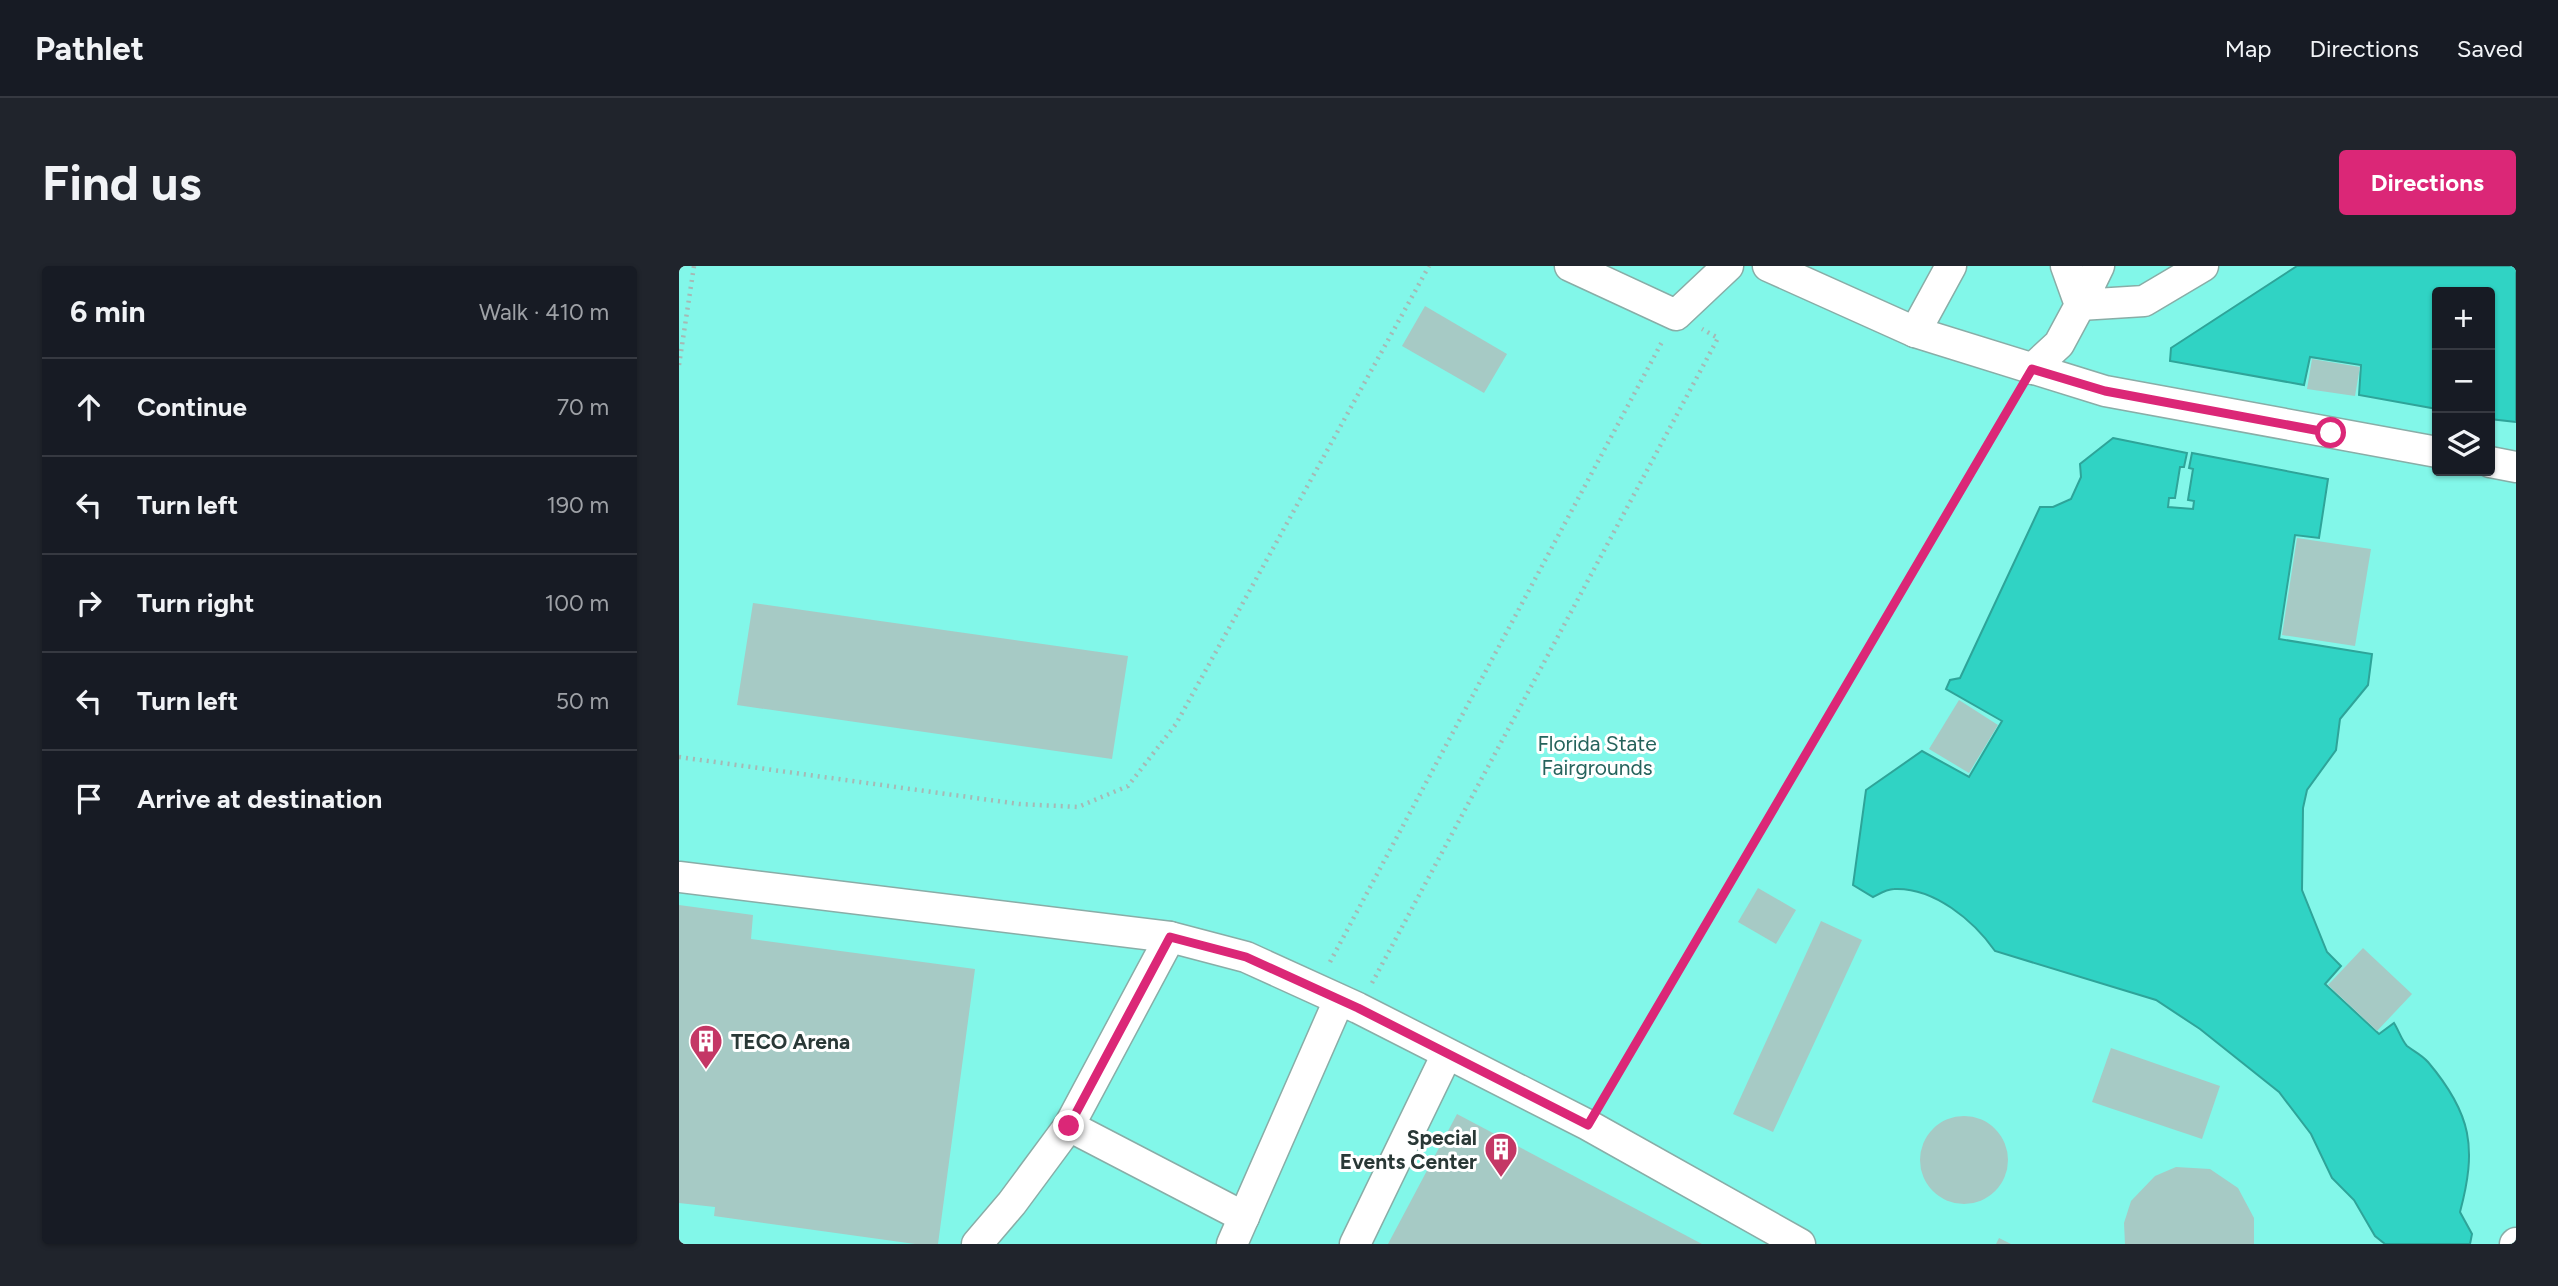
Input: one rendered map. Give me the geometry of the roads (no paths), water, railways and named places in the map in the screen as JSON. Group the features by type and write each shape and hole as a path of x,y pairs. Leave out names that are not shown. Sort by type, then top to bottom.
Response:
{"lane":[{"path":"1570,266 1676,315 1728,266"},
{"path":"1768,266 1915,332 2105,391 2432,451"},
{"path":"1915,332 1951,266"},
{"path":"2066,266 2080,305"},
{"path":"2032,369 2059,344 2099,266"},
{"path":"2080,305 2144,301 2203,266"},
{"path":"2495,463 2516,467"},
{"path":"679,877 1170,937 1246,957 1338,999 1588,1125 1800,1244"},
{"path":"977,1244 1012,1203 1069,1126 1170,937"},
{"path":"1231,1244 1338,999"},
{"path":"1355,1244 1447,1054"},
{"path":"1069,1126 1244,1217"}],"place":[{"name":"TECO Arena","path":"706,1071"},
{"name":"Special Events Center","path":"1501,1179"}],"park label":[{"name":"Florida State Fairgrounds","path":"1597,755"}]}
